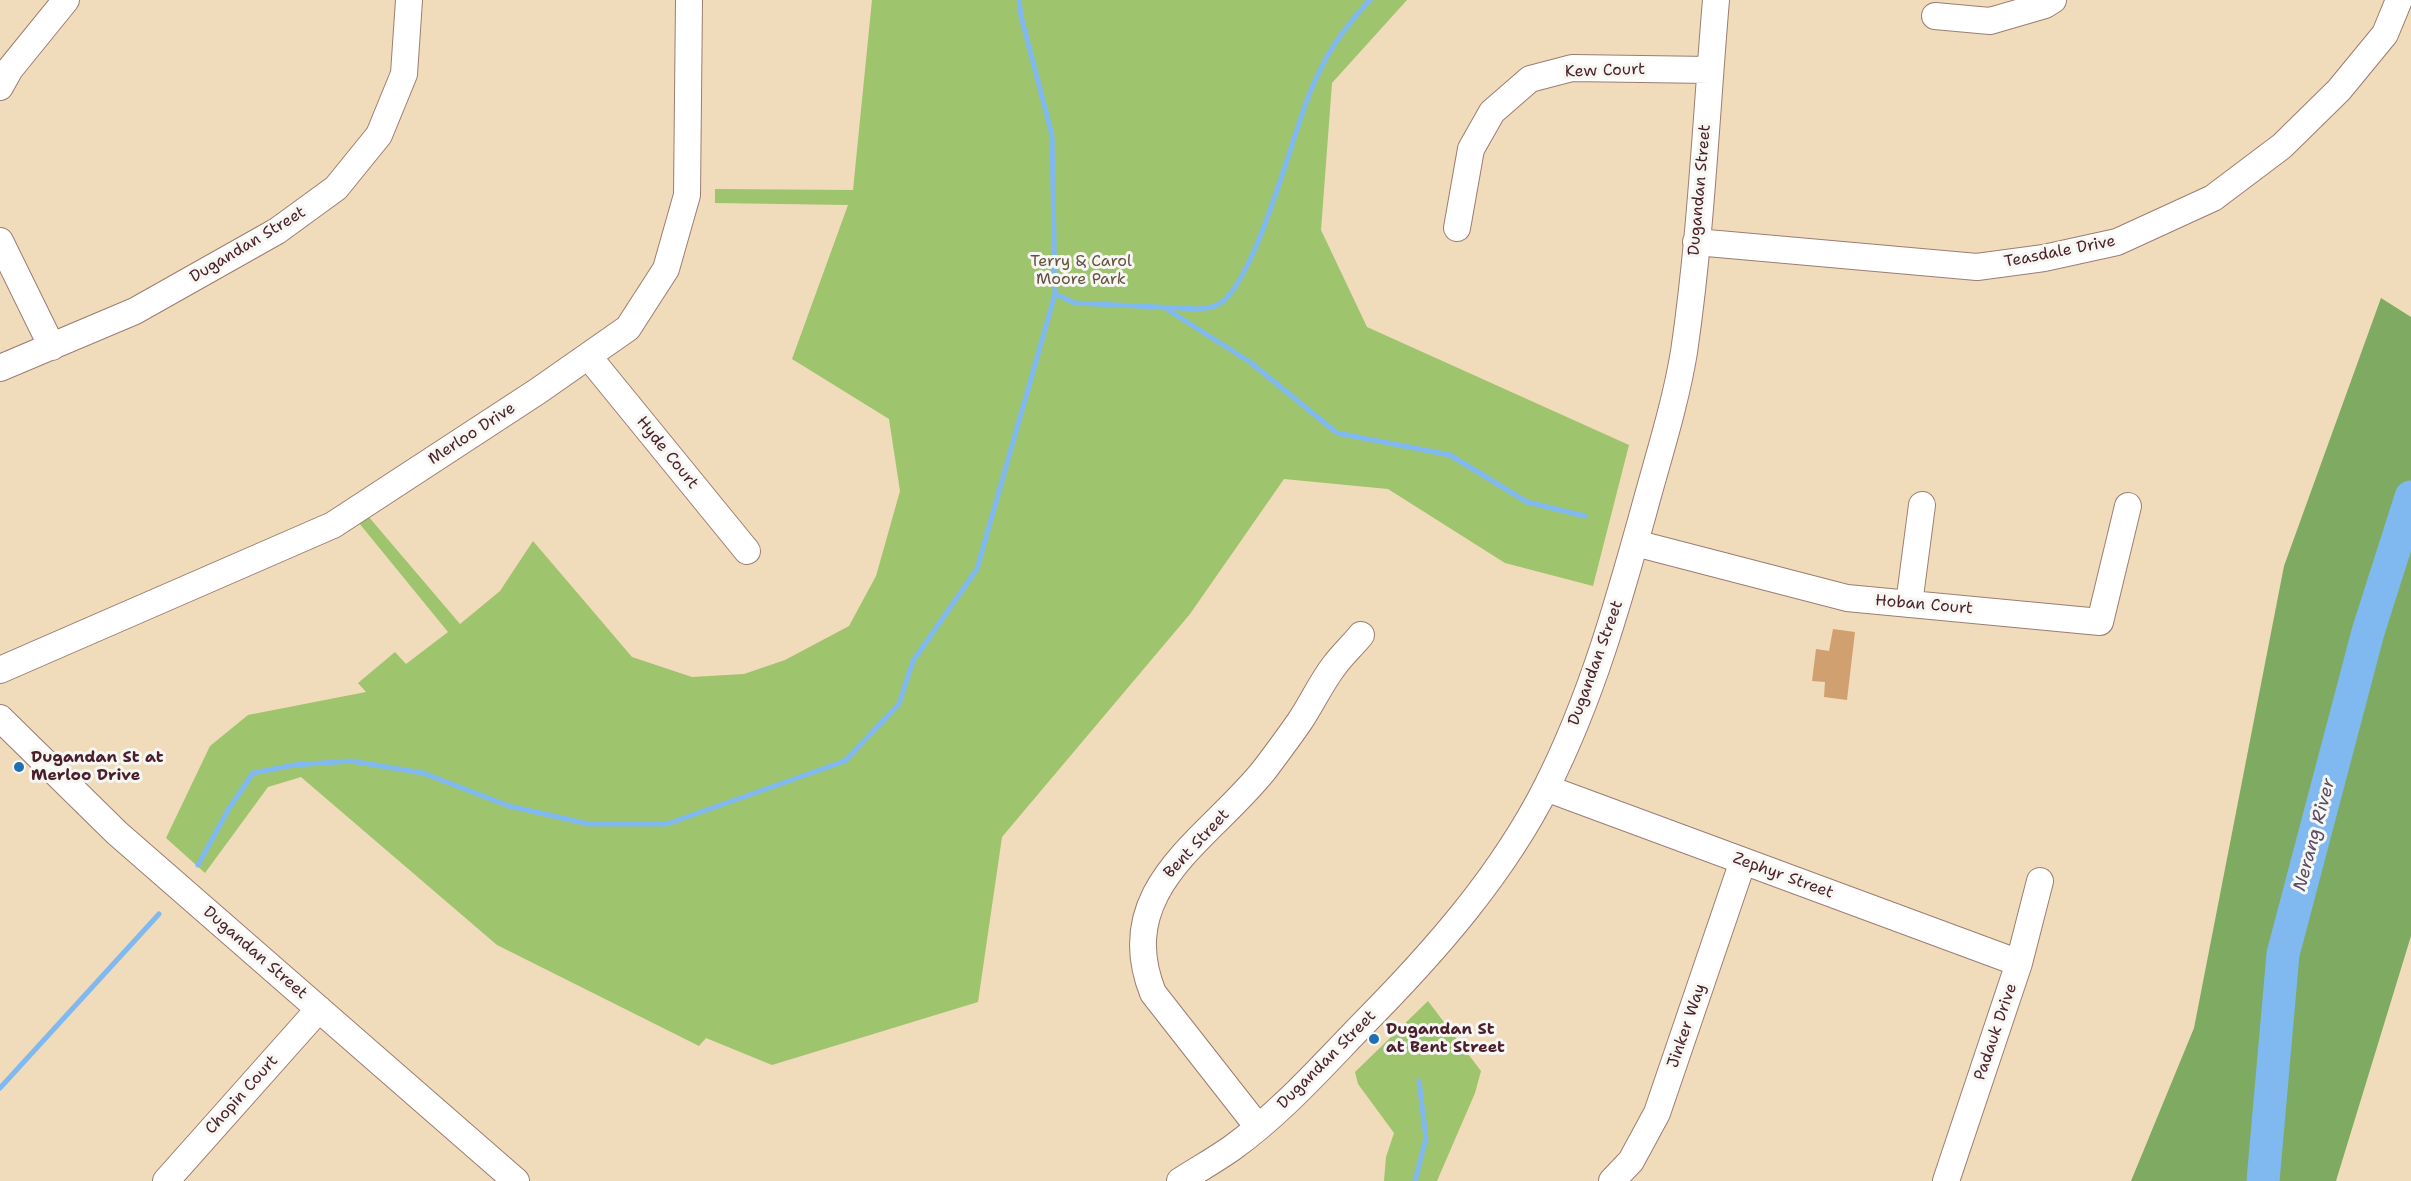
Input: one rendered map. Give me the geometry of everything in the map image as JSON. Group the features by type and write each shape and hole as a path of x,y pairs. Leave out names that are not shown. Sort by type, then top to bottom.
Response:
{"street":[{"path":"0,87 10,69 66,0"},
{"name":"Dugandan Street","path":"0,368 135,311 277,231 336,188 379,135 404,74 409,0"},
{"name":"Merloo Drive","path":"0,670 333,525 628,328 666,268 687,195 689,0"},
{"name":"Dugandan Street","path":"1180,1181 1232,1148 1258,1127 1331,1056 1443,939 1497,869 1546,788 1589,689 1612,622 1672,409 1683,357 1696,242 1716,0"},
{"path":"1935,16 1990,21 2045,5 2053,0"},
{"name":"Teasdale Drive","path":"1696,242 1977,267 2044,258 2117,242 2213,198 2282,146 2339,90 2385,34 2399,0"},
{"name":"Kew Court","path":"1457,228 1471,149 1492,112 1530,79 1572,68 1710,70"},
{"path":"0,241 52,347"},
{"name":"Hyde Court","path":"588,356 747,550"},
{"path":"1910,604 1922,505"},
{"name":"Hoban Court","path":"1635,543 1847,598 2100,622 2128,506"},
{"name":"Bent Street","path":"1258,1127 1153,993 1145,973 1144,924 1153,898 1166,874 1264,769 1300,721 1333,667 1361,636"},
{"name":"Dugandan Street","path":"0,718 117,833 516,1181"},
{"name":"Zephyr Street","path":"1546,788 2019,963"},
{"name":"Jinker Way","path":"1612,1181 1631,1161 1657,1113 1743,861"},
{"name":"Padauk Drive","path":"1946,1181 2019,963 2040,881"},
{"name":"Chopin Court","path":"165,1181 319,1009"}],"green space":[{"name":"Terry & Carol Moore Park","path":"872,0 1407,0 1332,83 1321,230 1367,327 1629,445 1593,586 1505,563 1388,489 1284,479 1190,614 1002,837 978,1002 772,1065 706,1038 699,1046 497,945 301,777 268,787 205,873 166,838 210,746 248,715 366,692 358,683 395,652 406,664 448,632 359,523 368,516 460,624 500,591 533,541 632,657 692,677 744,674 785,660 849,626 876,576 900,491 889,419 792,359 848,205 715,203 715,189 853,190"},
{"path":"2381,298 2411,317 2411,936 2336,1181 2131,1181 2194,1028 2284,566"},
{"path":"1428,1001 1481,1071 1475,1093 1437,1181 1384,1181 1386,1157 1394,1133 1358,1084 1355,1072"}],"building":[{"path":"1833,629 1855,632 1847,700 1824,697 1825,682 1812,681 1816,649 1829,651"}],"waterway":[{"path":"198,865 228,810 253,773 294,765 351,761 423,773 509,806 589,824 667,824 845,761 899,704 913,661 977,569 1055,294 1052,135 1021,16 1019,0"},
{"path":"1055,294 1075,303 1199,309 1215,306 1231,293 1258,242 1309,95 1321,68 1342,33 1370,0"},
{"path":"1165,308 1250,362 1337,433 1450,455 1527,502 1585,516"},
{"name":"Nerang River","path":"2263,1181 2283,954 2368,632 2411,497"},
{"path":"0,1088 159,914"},
{"path":"1415,1181 1426,1138 1419,1081"}],"place":[{"name":"Dugandan St at Merloo Drive","path":"19,767"},
{"name":"Dugandan St at Bent Street","path":"1374,1039"}]}
